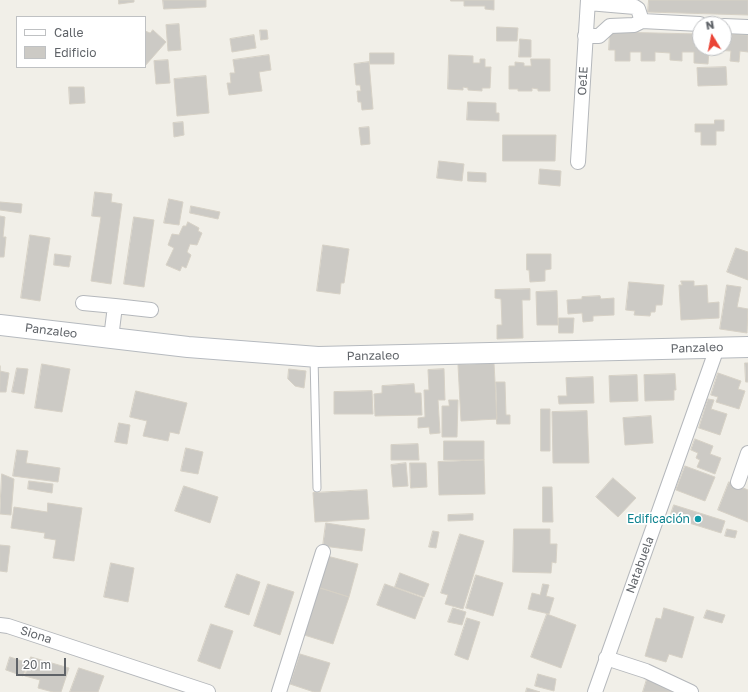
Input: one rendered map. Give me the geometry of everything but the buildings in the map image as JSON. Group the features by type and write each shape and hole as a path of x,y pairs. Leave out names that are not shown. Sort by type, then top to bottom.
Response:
{"street":[{"path":"588,2 635,7 638,9 642,21"},
{"name":"Oe1E","path":"578,162 588,2"},
{"path":"585,36 599,36 610,26 634,25 642,21 692,24"},
{"path":"732,26 748,27"},
{"path":"83,303 151,310"},
{"path":"111,338 115,306"},
{"name":"Panzaleo","path":"0,324 188,347 314,357 748,347"},
{"name":"Natabuela","path":"594,692 717,348"},
{"path":"738,482 748,454"},
{"path":"279,692 323,552"},
{"name":"Siona","path":"0,624 208,692"},
{"path":"606,658 646,671 690,692"}],"lane":[{"path":"314,357 317,488"}],"place":[{"name":"Edificación","path":"698,519"}]}
